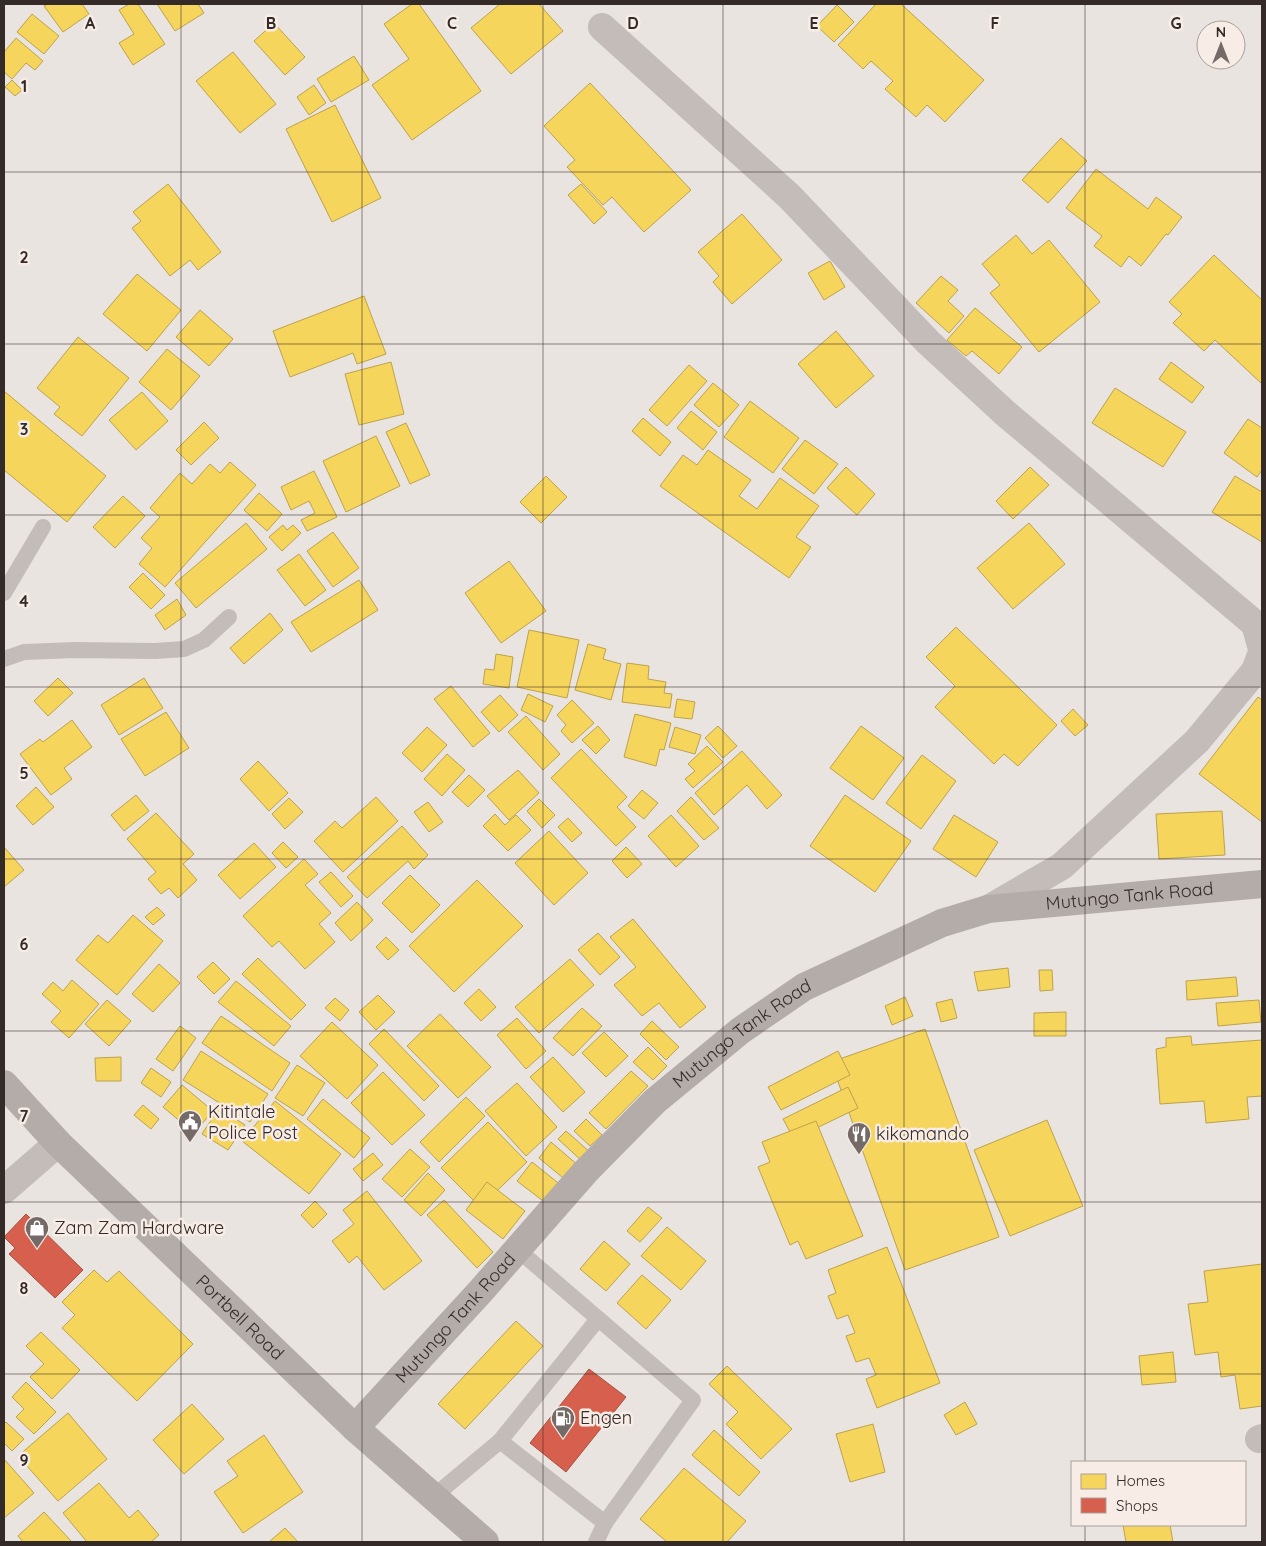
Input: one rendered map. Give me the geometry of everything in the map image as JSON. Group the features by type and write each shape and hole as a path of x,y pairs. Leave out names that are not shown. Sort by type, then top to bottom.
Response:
{"street":[{"path":"602,26 790,197 928,342 1005,413 1255,624 1262,650 1256,671 1197,741 1062,866 988,909"},
{"name":"Mutungo Tank Road","path":"355,1428 586,1171 655,1101 740,1031 804,987 942,923 988,909 1262,884"},
{"name":"Portbell Road","path":"4,1084 58,1143 355,1428 485,1542"},
{"path":"4,1190 58,1143"}],"lane":[{"path":"4,593 43,527"},
{"path":"4,659 24,652 75,650 155,652 184,649 204,640 229,617"},
{"path":"517,1249 693,1400 605,1523 596,1542"},
{"path":"433,1497 500,1441 598,1319"},
{"path":"500,1441 605,1523"}],"building: Homes":[{"path":"48,4 82,4 89,14 63,32 44,6"},
{"path":"129,4 138,4 165,44 133,65 119,43 134,34 119,10"},
{"path":"157,4 198,4 204,13 175,31"},
{"path":"412,4 419,4 481,91 412,140 372,85 409,59 384,24"},
{"path":"500,4 539,4 563,31 511,74 471,28"},
{"path":"876,4 901,4 984,80 945,122 927,105 916,117 885,89 893,81 871,61 863,69 838,45"},
{"path":"837,5 854,22 834,42 817,26"},
{"path":"32,14 59,36 44,54 17,32"},
{"path":"274,23 305,57 285,75 254,41"},
{"path":"16,38 43,61 35,70 26,63 12,79 4,72 4,52"},
{"path":"233,52 276,104 240,133 196,81"},
{"path":"354,56 369,80 331,102 317,79"},
{"path":"12,80 22,90 15,96 5,87"},
{"path":"590,83 691,190 644,232 612,197 603,205 567,167 575,160 544,126"},
{"path":"314,85 326,103 309,115 297,97"},
{"path":"335,105 381,198 332,222 286,129"},
{"path":"1061,138 1087,161 1048,203 1022,180"},
{"path":"1096,169 1148,209 1156,197 1182,217 1141,266 1129,256 1121,267 1094,246 1102,236 1066,208"},
{"path":"168,184 221,252 198,270 190,260 170,276 132,228 141,221 133,212"},
{"path":"581,184 607,212 594,224 568,195"},
{"path":"742,214 782,260 732,304 713,282 719,276 698,252"},
{"path":"1016,235 1032,254 1049,240 1100,302 1039,352 990,293 1000,285 982,264"},
{"path":"1214,255 1262,300 1262,384 1215,340 1204,351 1173,323 1182,314 1169,302"},
{"path":"830,261 845,287 824,300 808,273"},
{"path":"137,274 181,310 147,351 103,314"},
{"path":"941,276 958,290 948,301 964,316 949,333 916,303"},
{"path":"364,296 386,354 357,364 353,353 290,377 273,331"},
{"path":"975,308 1022,347 999,374 972,351 966,356 947,340"},
{"path":"200,310 233,339 209,366 176,337"},
{"path":"836,331 874,376 836,408 798,364"},
{"path":"78,337 129,378 82,436 54,414 60,407 37,388"},
{"path":"167,349 200,376 171,410 139,382"},
{"path":"391,362 404,414 359,425 345,374"},
{"path":"1171,362 1204,387 1192,403 1159,379"},
{"path":"689,365 707,381 667,426 649,410"},
{"path":"713,383 739,405 719,427 694,405"},
{"path":"1115,388 1186,432 1163,467 1092,423"},
{"path":"4,391 106,476 67,522 4,470"},
{"path":"142,392 168,421 136,450 109,420"},
{"path":"750,401 799,438 773,473 724,437"},
{"path":"691,411 717,432 703,450 677,428"},
{"path":"643,418 671,442 660,456 632,431"},
{"path":"1248,419 1262,428 1262,470 1257,477 1224,453"},
{"path":"204,422 219,438 191,465 176,450"},
{"path":"406,423 430,475 410,484 386,432"},
{"path":"376,436 400,486 346,512 323,461"},
{"path":"805,440 838,464 814,494 782,469"},
{"path":"708,450 751,480 739,496 757,509 780,478 819,506 796,537 811,547 789,578 660,486 683,455 697,465"},
{"path":"230,462 256,485 165,587 139,564 152,548 141,538 160,517 150,508 180,473 192,484 210,464 220,473"},
{"path":"846,467 875,494 857,515 827,488"},
{"path":"1030,467 1049,485 1013,519 996,501"},
{"path":"314,471 337,517 307,531 301,520 315,513 309,501 291,510 281,487"},
{"path":"546,476 567,497 541,523 520,502"},
{"path":"1235,476 1262,492 1262,542 1212,512"},
{"path":"259,493 282,514 267,531 244,510"},
{"path":"123,496 145,516 115,548 93,527"},
{"path":"246,523 267,549 196,608 175,583"},
{"path":"1029,523 1065,564 1013,609 977,568"},
{"path":"283,525 287,530 293,525 301,533 282,551 269,537"},
{"path":"333,532 359,568 333,587 307,551"},
{"path":"299,554 326,590 305,606 277,570"},
{"path":"509,561 546,611 501,643 465,593"},
{"path":"143,573 165,595 151,609 129,587"},
{"path":"359,580 378,610 311,652 291,622"},
{"path":"177,599 186,615 165,630 155,615"},
{"path":"270,613 283,630 244,664 230,648"},
{"path":"956,627 1057,725 1018,766 1004,754 994,764 935,707 955,686 926,657"},
{"path":"529,630 579,640 567,698 517,687"},
{"path":"588,644 606,649 603,659 621,664 611,700 575,690"},
{"path":"496,654 513,657 509,688 483,684 485,669 494,670"},
{"path":"627,663 649,666 648,679 666,682 664,693 672,694 670,708 622,702"},
{"path":"58,678 73,693 48,716 34,701"},
{"path":"144,678 163,708 119,735 101,705"},
{"path":"451,686 490,733 473,747 434,699"},
{"path":"528,694 553,706 545,722 521,710"},
{"path":"500,695 518,715 499,732 481,712"},
{"path":"1258,697 1262,700 1262,822 1199,774"},
{"path":"677,699 695,702 692,719 674,717"},
{"path":"572,700 594,723 572,743 561,731 566,725 557,715"},
{"path":"1073,709 1088,725 1075,736 1061,721"},
{"path":"166,712 189,748 145,776 121,739"},
{"path":"635,714 671,723 664,750 660,749 656,766 624,757"},
{"path":"526,716 560,754 543,770 508,732"},
{"path":"72,720 92,747 64,768 72,779 51,795 20,754 40,739 43,742"},
{"path":"598,726 610,740 596,754 582,740"},
{"path":"718,726 737,746 723,758 705,738"},
{"path":"861,726 904,758 873,800 830,768"},
{"path":"427,727 447,745 422,772 402,753"},
{"path":"675,727 701,735 695,754 669,747"},
{"path":"707,746 723,762 693,788 685,779 695,771 688,764"},
{"path":"581,749 627,797 617,807 636,827 616,846 551,778"},
{"path":"742,751 782,795 767,809 747,785 714,815 695,793"},
{"path":"447,754 465,770 442,796 424,779"},
{"path":"922,755 956,781 921,829 886,803"},
{"path":"258,761 288,793 269,811 240,779"},
{"path":"518,770 539,793 509,820 487,796"},
{"path":"469,775 485,790 468,807 452,792"},
{"path":"36,787 54,807 33,825 16,806"},
{"path":"642,790 658,803 644,819 628,806"},
{"path":"136,795 149,811 124,831 111,815"},
{"path":"845,795 911,841 875,892 810,846"},
{"path":"376,797 398,821 343,872 314,841 335,821 342,828"},
{"path":"691,797 719,828 704,840 677,811"},
{"path":"289,798 303,812 285,829 272,814"},
{"path":"539,799 555,815 542,828 527,811"},
{"path":"428,802 443,822 429,832 414,812"},
{"path":"1222,811 1225,855 1159,859 1156,814"},
{"path":"156,813 194,854 183,864 197,880 178,898 169,888 161,894 148,879 156,872 127,839"},
{"path":"495,814 505,825 516,815 531,830 508,851 483,826"},
{"path":"671,815 699,846 676,867 648,836"},
{"path":"954,815 998,842 976,877 933,849"},
{"path":"568,818 582,833 572,842 558,827"},
{"path":"402,826 428,855 414,869 408,861 367,898 347,877"},
{"path":"549,831 588,873 554,905 515,863"},
{"path":"283,842 298,857 286,868 272,853"},
{"path":"254,843 276,867 240,899 218,875"},
{"path":"4,847 24,870 4,887"},
{"path":"626,847 642,864 627,878 612,861"},
{"path":"304,859 318,874 305,885 331,913 319,924 335,942 305,969 279,941 272,947 243,916"},
{"path":"331,872 353,896 341,907 319,882"},
{"path":"410,875 440,905 412,933 382,903"},
{"path":"477,880 523,926 454,992 409,946"},
{"path":"357,902 373,920 351,941 335,923"},
{"path":"157,907 165,915 153,925 145,917"},
{"path":"133,915 163,941 117,995 76,960 98,935 108,943"},
{"path":"633,919 706,1007 680,1028 659,1003 642,1016 614,985 636,967 610,937"},
{"path":"598,933 620,957 600,975 578,950"},
{"path":"386,937 399,950 388,960 376,947"},
{"path":"258,958 306,1005 291,1020 242,974"},
{"path":"570,959 594,985 539,1033 515,1007"},
{"path":"213,962 230,979 214,994 197,977"},
{"path":"159,964 180,983 153,1012 132,994"},
{"path":"1008,968 1010,987 978,991 974,972"},
{"path":"1039,970 1052,970 1053,990 1040,991"},
{"path":"1236,977 1238,996 1187,1000 1186,981"},
{"path":"72,980 99,1004 69,1038 51,1022 61,1011 42,994 53,982 63,991"},
{"path":"236,981 291,1026 274,1046 218,1002"},
{"path":"479,989 496,1007 481,1021 464,1003"},
{"path":"378,995 395,1012 376,1030 359,1012"},
{"path":"905,997 913,1016 892,1025 885,1006"},
{"path":"335,998 349,1010 340,1021 325,1008"},
{"path":"952,999 957,1018 941,1022 936,1003"},
{"path":"107,1000 131,1021 109,1046 85,1024"},
{"path":"1259,1000 1261,1022 1218,1026 1216,1003"},
{"path":"582,1008 602,1026 573,1056 553,1038"},
{"path":"1066,1012 1066,1036 1034,1036 1034,1013"},
{"path":"440,1014 491,1067 458,1098 407,1046"},
{"path":"221,1016 290,1063 272,1091 202,1043"},
{"path":"517,1018 546,1051 526,1069 497,1035"},
{"path":"652,1021 679,1047 666,1060 640,1034"},
{"path":"332,1022 378,1065 347,1099 300,1056"},
{"path":"180,1026 196,1038 173,1071 156,1059"},
{"path":"384,1029 439,1086 424,1101 369,1044"},
{"path":"925,1029 999,1237 905,1270 831,1062"},
{"path":"604,1032 628,1056 606,1077 582,1053"},
{"path":"1191,1036 1192,1045 1262,1040 1262,1096 1247,1097 1249,1119 1206,1123 1204,1101 1160,1104 1156,1049 1166,1047 1166,1038"},
{"path":"648,1047 667,1066 653,1080 633,1062"},
{"path":"201,1051 268,1094 250,1122 183,1080"},
{"path":"838,1051 850,1075 781,1110 768,1087"},
{"path":"121,1057 121,1081 96,1081 95,1058"},
{"path":"553,1057 585,1092 563,1112 530,1077"},
{"path":"297,1065 325,1083 303,1116 275,1098"},
{"path":"151,1068 171,1082 161,1097 141,1083"},
{"path":"631,1071 648,1086 606,1129 589,1113"},
{"path":"383,1072 425,1115 392,1145 351,1103"},
{"path":"517,1083 557,1127 526,1156 485,1111"},
{"path":"182,1085 213,1111 194,1133 163,1107"},
{"path":"848,1087 858,1108 794,1139 783,1119"},
{"path":"466,1097 485,1116 439,1162 420,1142"},
{"path":"323,1099 370,1138 354,1158 307,1119"},
{"path":"275,1101 341,1154 309,1194 242,1141"},
{"path":"143,1105 159,1119 151,1129 134,1115"},
{"path":"219,1108 245,1125 228,1150 202,1134"},
{"path":"586,1119 602,1135 590,1146 574,1131"},
{"path":"1047,1120 1083,1206 1010,1236 974,1150"},
{"path":"816,1121 863,1236 806,1259 798,1241 790,1245 758,1167 770,1162 762,1142"},
{"path":"488,1122 527,1162 480,1207 441,1168"},
{"path":"566,1131 591,1153 583,1162 558,1139"},
{"path":"551,1142 580,1167 568,1182 539,1158"},
{"path":"410,1149 430,1167 402,1197 382,1179"},
{"path":"373,1153 383,1165 363,1181 353,1169"},
{"path":"532,1162 562,1186 547,1204 517,1181"},
{"path":"428,1173 445,1190 421,1216 404,1200"},
{"path":"487,1182 525,1211 503,1239 466,1210"},
{"path":"367,1191 422,1261 384,1290 357,1256 349,1263 332,1241 354,1224 343,1210"},
{"path":"444,1200 493,1252 477,1268 427,1215"},
{"path":"315,1201 327,1214 313,1228 301,1215"},
{"path":"648,1207 662,1218 640,1242 627,1231"},
{"path":"667,1227 706,1261 681,1290 641,1256"},
{"path":"604,1241 630,1264 606,1291 580,1269"},
{"path":"887,1247 940,1383 877,1408 866,1379 876,1375 869,1358 856,1362 846,1336 855,1333 848,1315 837,1319 828,1296 836,1293 828,1270"},
{"path":"1262,1264 1262,1406 1240,1409 1235,1375 1221,1377 1218,1352 1195,1355 1188,1304 1208,1302 1204,1271"},
{"path":"94,1270 107,1282 119,1271 193,1344 137,1401 62,1328 75,1315 62,1302"},
{"path":"642,1275 671,1300 646,1329 617,1303"},
{"path":"516,1321 543,1346 465,1429 438,1404"},
{"path":"41,1332 80,1370 52,1399 30,1377 44,1364 26,1346"},
{"path":"1173,1352 1176,1382 1142,1385 1139,1356"},
{"path":"727,1366 792,1429 761,1459 726,1424 738,1412 709,1384"},
{"path":"26,1382 56,1412 34,1434 16,1417 24,1409 12,1397"},
{"path":"965,1402 977,1424 956,1435 944,1415"},
{"path":"192,1404 224,1439 184,1474 153,1440"},
{"path":"68,1413 107,1459 58,1501 18,1456"},
{"path":"6,1422 24,1439 12,1451 4,1443 4,1424"},
{"path":"873,1424 885,1472 850,1482 836,1434"},
{"path":"714,1430 760,1472 739,1496 692,1455"},
{"path":"264,1435 303,1492 243,1533 214,1492 238,1476 227,1461"},
{"path":"4,1459 34,1493 4,1518"},
{"path":"684,1468 746,1521 727,1542 667,1542 640,1519"},
{"path":"99,1483 129,1518 138,1510 159,1535 151,1542 87,1542 63,1513"},
{"path":"44,1512 72,1542 23,1542 18,1536"},
{"path":"1123,1526 1170,1526 1173,1542 1126,1542"},
{"path":"285,1528 298,1542 269,1542"}],"building: Shops":[{"path":"26,1214 83,1270 55,1298 9,1254 15,1248 4,1237"},
{"path":"589,1369 626,1397 566,1472 530,1443"}],"place":[{"name":"Kitintale Police Post","path":"190,1143"},
{"name":"kikomando","path":"859,1155"},
{"name":"Zam Zam Hardware","path":"37,1249"},
{"name":"Engen","path":"563,1439"}]}
